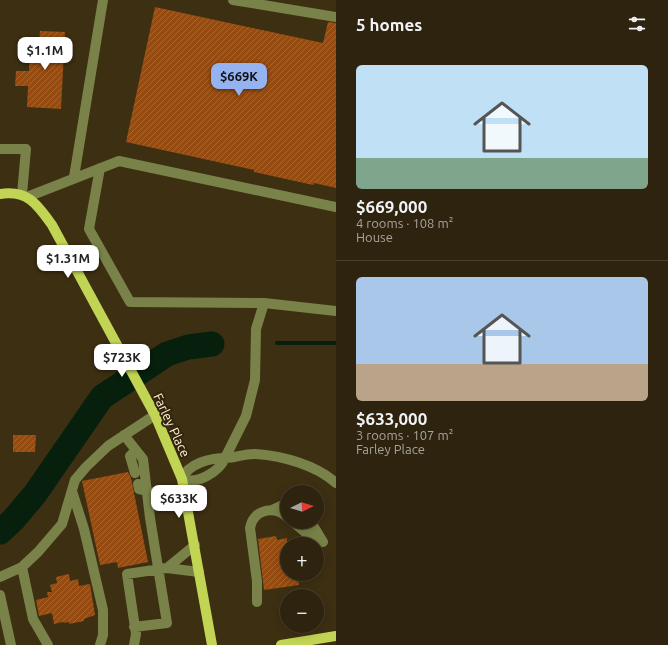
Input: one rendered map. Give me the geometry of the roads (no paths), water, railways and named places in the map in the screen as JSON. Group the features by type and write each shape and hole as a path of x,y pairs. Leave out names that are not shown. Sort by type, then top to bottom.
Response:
{"main road":[{"path":"0,194 24,195"},
{"name":"Farley Place","path":"24,195 41,210 52,225 142,392 182,480 212,645"},
{"path":"281,645 336,636"}],"lane":[{"path":"74,177 103,0"},
{"path":"233,0 336,17"},
{"path":"0,149 26,149 24,195 120,161 336,207"},
{"path":"100,168 89,229 130,302 264,303 336,311"},
{"path":"182,480 194,481 218,470 246,416 255,380 256,329 264,303"},
{"path":"0,577 22,567 38,552 62,524 75,480 86,467 108,446 154,416"},
{"path":"124,435 143,459 150,518 163,568 167,623 135,630"},
{"path":"135,473 130,456 136,450"},
{"path":"225,458 256,454 303,463 327,475 336,483"},
{"path":"138,484 139,489 148,491"},
{"path":"72,491 84,529 103,610 103,635 97,644"},
{"path":"257,602 257,581 250,528 251,520 255,515 280,506"},
{"path":"272,510 280,514"},
{"path":"301,529 323,542 315,529"},
{"path":"163,568 195,545"},
{"path":"22,567 34,619 48,645"},
{"path":"134,645 135,630 127,574 163,568 199,572"},
{"path":"0,595 11,645"},
{"path":"135,630 143,645"}],"waterway":[{"path":"277,343 336,343"},
{"path":"0,532 14,519 35,494 102,397 167,354 188,347 212,344"}]}
